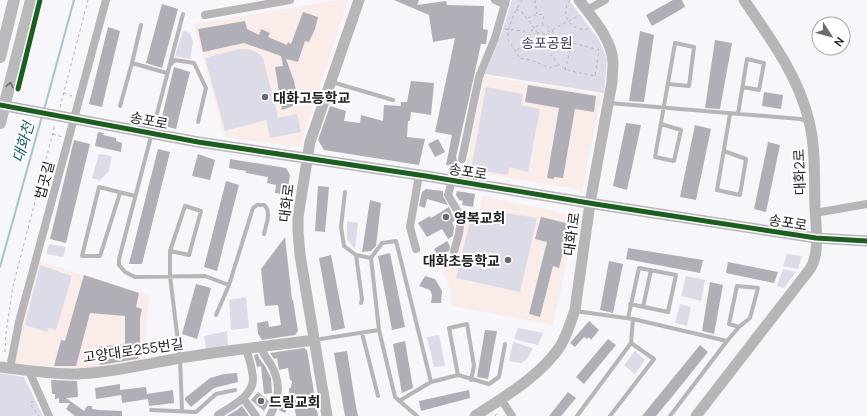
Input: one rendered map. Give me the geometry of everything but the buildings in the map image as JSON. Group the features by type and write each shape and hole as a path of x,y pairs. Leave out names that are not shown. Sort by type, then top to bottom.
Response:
{"main road":[{"path":"0,56 14,0"},
{"path":"0,123 2,105 31,0"}],"street":[{"name":"법곳길","path":"5,367 19,322 66,118 106,0"},
{"path":"205,15 290,0"},
{"name":"대화로","path":"327,416 300,255 298,231 300,204 307,158 314,131 359,0"},
{"path":"462,159 479,77 498,29 506,3 495,0"},
{"name":"대화1로","path":"475,416 536,373 554,354 566,334 575,310 590,203 608,103 613,62 604,36 579,0"},
{"path":"586,12 605,0"},
{"name":"대화2로","path":"696,416 810,269 815,258 816,238 810,122 801,96 787,65 744,0"},
{"name":"송포로","path":"2,105 198,142 419,175 816,238 867,241"},
{"path":"416,248 410,227 419,175"},
{"path":"452,181 448,195 461,218 459,234 454,251"},
{"path":"815,213 867,204"},
{"name":"고양대로255번길","path":"5,367 29,371 74,374 97,372 260,346 314,340"},
{"path":"260,346 276,376 278,391 277,402 270,416"},
{"path":"218,415 243,398 249,391 252,382 252,374 246,349"},
{"path":"29,371 49,416"},
{"path":"243,398 256,416"},
{"path":"501,399 512,416"}],"lane":[{"path":"183,14 135,196 119,259 119,265 122,271 130,276 205,276 229,285"},
{"path":"120,106 141,25"},
{"path":"661,124 680,130 674,161 655,157 675,43 694,47 689,86 668,84"},
{"path":"738,114 747,59 764,63 759,90 743,87"},
{"path":"169,66 174,60 194,63 206,88 198,122"},
{"path":"132,63 167,73"},
{"path":"331,81 393,100"},
{"path":"608,103 800,119 810,122"},
{"path":"724,151 746,159 740,195 717,190 730,114"},
{"path":"120,192 100,256 82,256 99,187 120,192 135,196"},
{"path":"345,192 341,228 344,246 356,255 371,258"},
{"path":"216,315 229,285 252,208 258,205 264,205 268,208 269,213 264,234"},
{"path":"170,251 189,255 201,211 184,206 170,251 170,276 180,358 182,410"},
{"path":"417,416 395,397 379,330 371,258 382,243 396,241 431,382"},
{"path":"356,255 362,299 361,303"},
{"path":"628,318 630,304 639,268 676,275 668,312 630,304"},
{"path":"643,307 651,270"},
{"path":"670,416 727,341 739,327 750,318 758,288 738,286 729,324 739,327"},
{"path":"575,310 633,319 727,341"},
{"path":"577,416 631,342 633,319"},
{"path":"458,375 449,328 467,324 474,366 471,380"},
{"path":"314,340 379,330"},
{"path":"362,333 378,396"},
{"path":"610,416 654,359 631,342"},
{"path":"399,401 431,382 458,375 488,384 500,377 505,344"},
{"path":"151,410 182,410 196,412 216,394 235,390"}],"path":[{"path":"60,106 88,0"},
{"path":"522,0 516,9 508,38 511,45 517,50 519,58 531,60 550,68 558,65"},
{"path":"535,0 538,14"},
{"path":"570,0 566,5 566,16 568,22 573,26 584,30 590,28"},
{"path":"516,9 522,12 534,27 538,34 537,39"},
{"path":"538,34 541,32 544,34 586,12"},
{"path":"527,18 538,14 544,16 542,24"},
{"path":"542,24 546,25 552,30 554,38 553,42 547,48 536,48 530,42 529,34 534,27 542,24"},
{"path":"498,29 523,31 529,34"},
{"path":"544,34 545,38 543,41 551,57 558,65 565,70 595,76 599,50 554,38"},
{"path":"517,50 537,39 539,41 543,41"},
{"path":"565,70 572,43"},
{"path":"64,93 74,96"},
{"path":"5,354 4,348 13,286 53,134 66,118"},
{"path":"53,134 64,137"},
{"path":"35,399 30,404 39,416"}],"shaded area":[{"name":"대화고등학교","path":"339,0 348,0 300,147 224,137 194,24"},
{"path":"484,76 602,95 582,190 466,170"},
{"name":"대화초등학교","path":"482,196 577,216 553,325 452,306 451,288 440,268 457,253 470,209 480,211"},
{"path":"37,261 149,295 145,346 147,362 70,370 13,364"}],"green space":[{"name":"송포공원","path":"512,0 569,0 599,40 607,59 604,93 485,74 503,29"},
{"path":"183,31 190,33 193,42 190,59 175,56"},
{"path":"239,49 252,50 263,58 278,117 277,118 297,114 301,132 270,138 266,120 225,131 205,58"},
{"path":"486,87 523,94 521,105 540,109 528,172 509,167 508,175 471,169"},
{"path":"99,154 112,156 109,171 100,180 92,178"},
{"path":"485,210 537,218 520,292 456,278 471,217 481,220"},
{"path":"347,221 358,223 355,249 347,239"},
{"path":"49,244 66,247 63,257 46,254"},
{"path":"787,254 802,256 798,269 783,266"},
{"path":"40,265 72,276 56,330 49,328 47,332 25,325"},
{"path":"783,269 796,272 784,288 777,286"},
{"path":"686,276 705,280 701,301 681,296"},
{"path":"246,297 249,328 231,330 229,300"},
{"path":"680,304 691,307 687,326 675,323"},
{"path":"518,328 543,333 538,345 514,339"},
{"path":"227,331 228,345 206,349 204,336"},
{"path":"439,335 445,366 434,367 427,337"},
{"path":"513,342 533,348 527,359 521,363 509,361"},
{"path":"635,351 645,360 635,374 624,365"},
{"path":"0,373 24,377 43,416 0,416"}],"waterway":[{"name":"대화천","path":"44,110 74,0"},
{"name":"대화천","path":"0,267 42,116"}],"cycle path":[{"path":"18,89 40,0"},
{"path":"0,105 198,142 426,176 816,238 867,241"}],"place":[{"name":"대화고등학교","path":"265,97"},
{"name":"영복교회","path":"446,217"},
{"name":"대화초등학교","path":"508,260"},
{"name":"드림교회","path":"261,401"}]}
